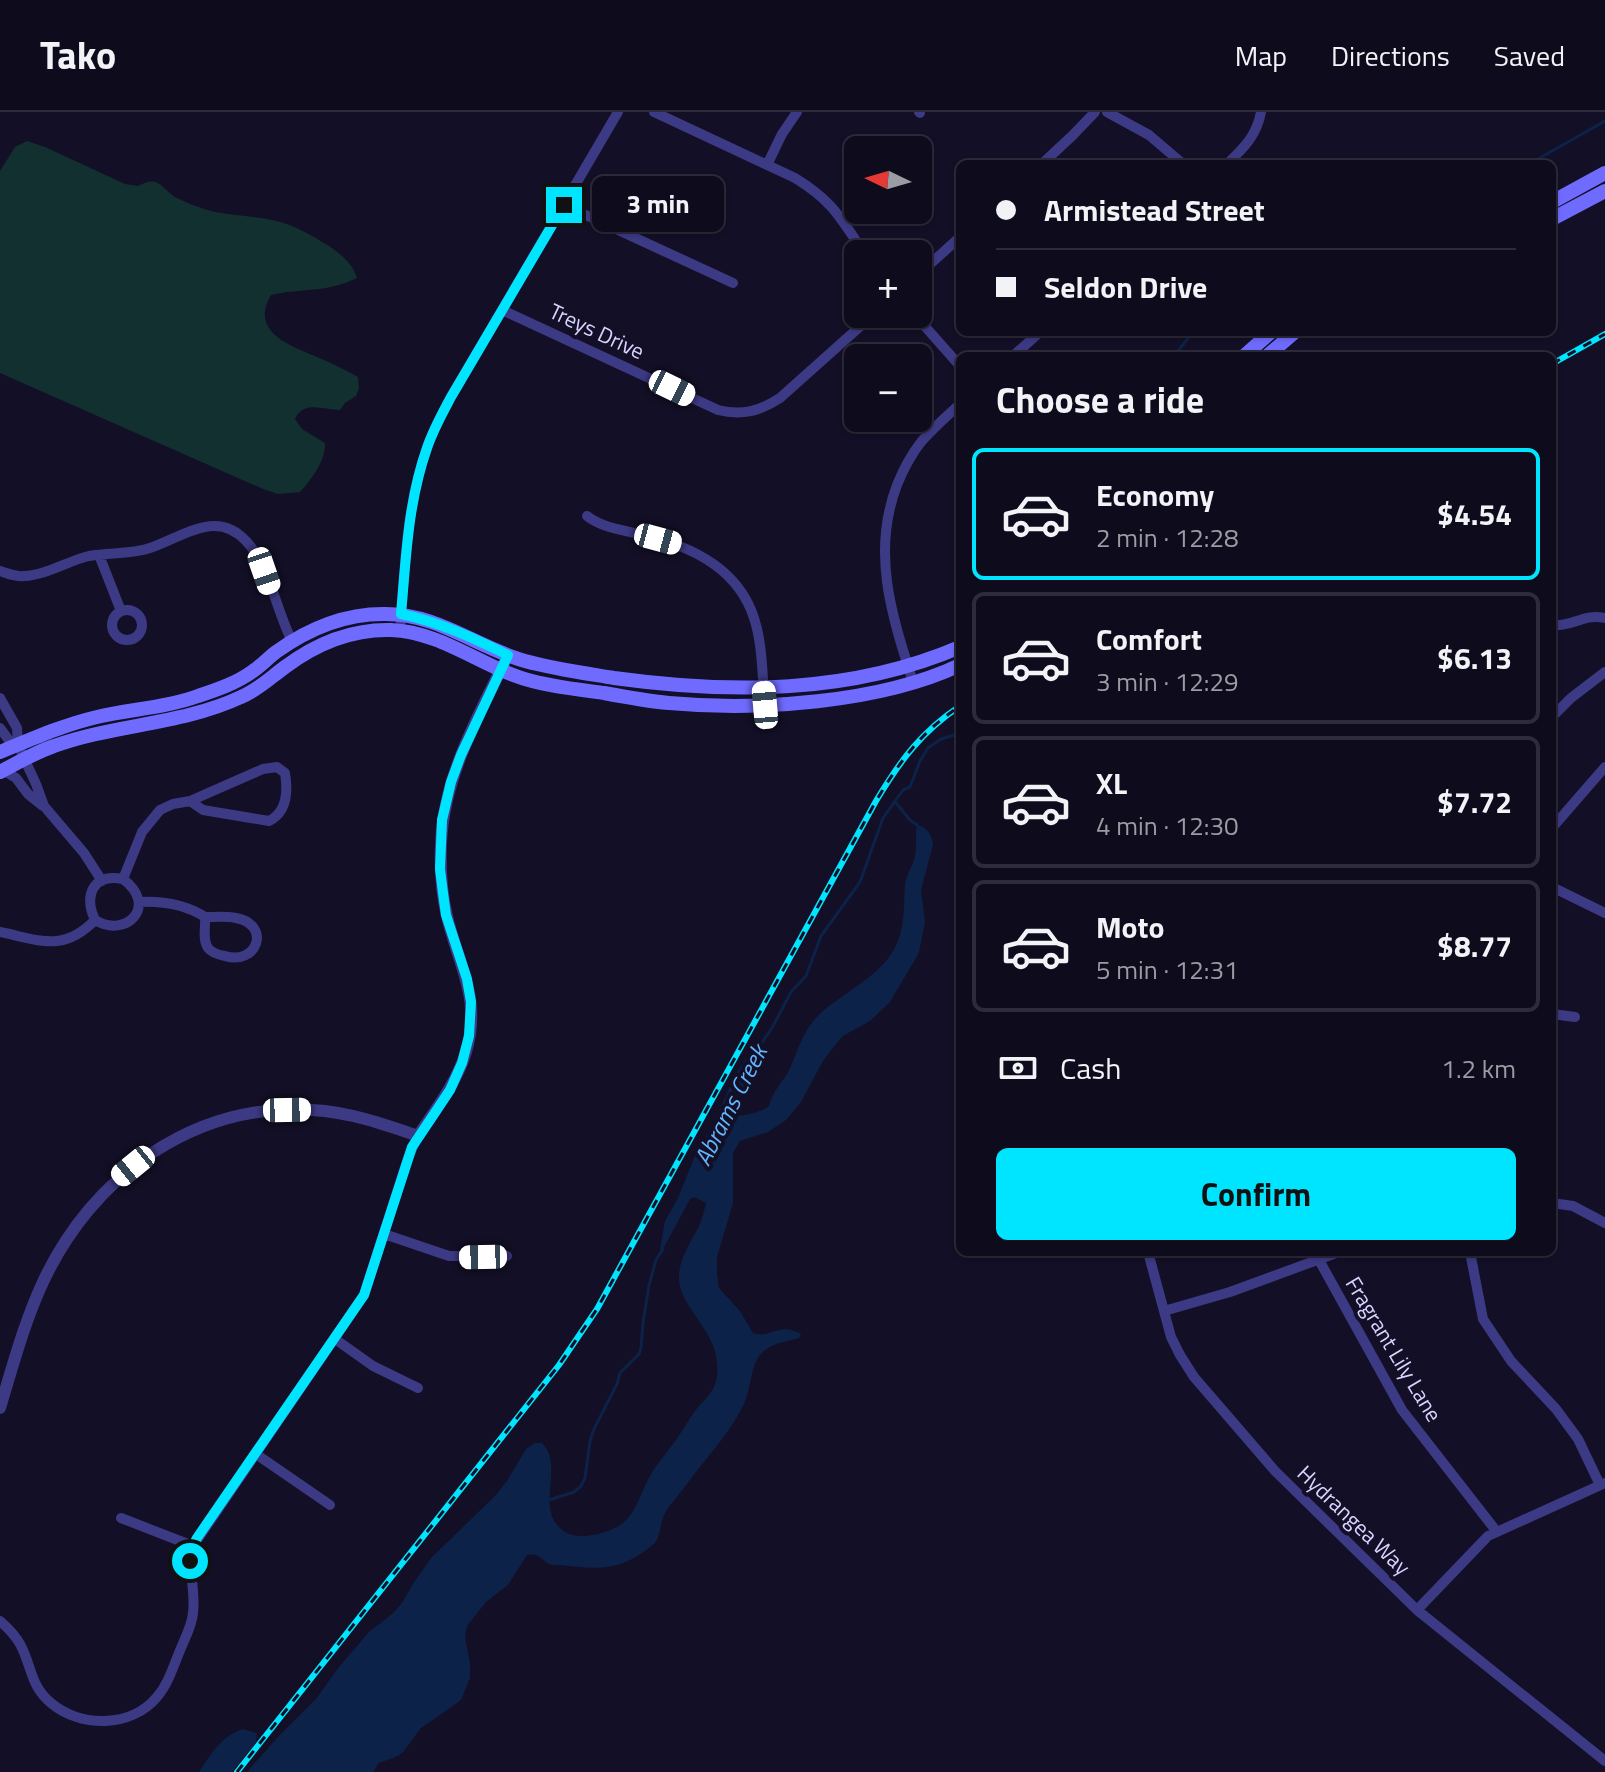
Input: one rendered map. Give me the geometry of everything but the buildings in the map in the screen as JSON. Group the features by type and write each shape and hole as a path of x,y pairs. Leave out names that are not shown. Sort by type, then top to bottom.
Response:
{"main road":[{"path":"1556,200 1603,177"},
{"path":"1556,217 1605,191"},
{"path":"1248,352 1266,336"},
{"path":"1272,352 1290,336"},
{"path":"0,752 72,724 195,698 244,677 292,641 322,625 362,615 401,614 425,619 508,655 556,669 695,687 764,688 832,682 876,674 956,648"},
{"path":"2,771 53,746 211,710 259,689 305,653 336,638 369,631 400,631 435,639 534,682 703,705 765,705 845,697 913,682 956,667"}],"street":[{"path":"400,631 409,522 427,446 451,397 618,112"},
{"path":"654,112 795,178 828,201 856,240"},
{"path":"767,165 797,112"},
{"path":"1046,160 1095,112"},
{"path":"1107,112 1149,135 1178,160"},
{"path":"1231,160 1255,133 1261,112"},
{"path":"564,205 733,283"},
{"path":"932,262 956,241"},
{"name":"Treys Drive","path":"502,310 718,410 742,413 764,408 780,398 858,328"},
{"path":"926,328 956,361"},
{"path":"1018,352 1036,336"},
{"path":"913,682 890,598 884,565 885,537 889,512 909,459 956,408"},
{"path":"587,516 603,526 687,548 705,557 741,591 758,633 765,705"},
{"path":"0,571 13,576 30,576 99,555 148,549 201,526 227,528 245,539 259,558 292,641"},
{"path":"99,555 121,611"},
{"path":"1556,625 1570,624 1589,616 1605,618"},
{"path":"0,1621 21,1645 38,1689 60,1710 95,1721 113,1721 131,1716 153,1701 163,1688 194,1611 190,1570 193,1546 364,1295 408,1158 418,1136 457,1076 469,1036 471,1002 467,979 446,915 440,869 442,820 461,755 508,655"},
{"path":"1556,713 1605,672"},
{"path":"0,698 17,728 18,745 44,806"},
{"path":"0,728 8,739 18,745"},
{"path":"123,879 142,832 160,810 190,801 263,769 277,767 285,773 285,801 277,817 269,821 203,810 190,801"},
{"path":"1556,823 1605,767"},
{"path":"2,771 16,778 28,794 44,806 84,853 102,881"},
{"path":"116,877 123,879 136,892 140,902 132,919 124,924 109,926 95,920 90,908 92,890 102,881 116,877"},
{"path":"1556,889 1605,913"},
{"path":"140,902 187,908 205,917 235,917 251,923 258,937 256,945 245,956 230,958 216,954 205,941 205,917"},
{"path":"0,932 45,942 65,941 81,933 95,920"},
{"path":"1556,1015 1575,1017"},
{"path":"0,1408 31,1309 56,1258 81,1219 103,1193 141,1159 210,1124 251,1113 287,1110 309,1109 345,1114 418,1136"},
{"path":"1556,1204 1573,1206 1605,1223"},
{"path":"384,1234 456,1257 507,1256"},
{"name":"Hydrangea Way","path":"1149,1256 1171,1337 1180,1355 1194,1377 1275,1471 1417,1610 1605,1761"},
{"path":"1164,1311 1230,1292 1329,1256"},
{"path":"1417,1610 1488,1536 1602,1484 1578,1439 1556,1409 1511,1361 1483,1319 1471,1256"},
{"name":"Fragrant Lily Lane","path":"1319,1260 1402,1410 1497,1532"},
{"path":"335,1339 373,1366 418,1388"},
{"path":"256,1454 330,1505"},
{"path":"121,1518 193,1546"}],"green space":[{"path":"27,141 125,184 138,186 155,182 175,197 204,209 287,224 329,246 350,264 357,278 325,288 271,295 265,309 270,330 278,338 358,377 356,396 340,410 309,408 295,419 302,429 325,443 320,463 300,492 278,494 263,489 0,373 0,171 15,147"}],"water":[{"path":"917,825 928,832 933,845 921,890 925,922 916,958 890,1002 870,1021 843,1036 837,1043 823,1061 801,1102 786,1120 768,1132 740,1141 733,1153 733,1203 717,1257 719,1288 740,1311 753,1333 765,1334 786,1329 801,1334 799,1338 773,1345 760,1355 736,1419 667,1510 655,1543 624,1563 604,1567 553,1565 537,1556 527,1555 508,1585 486,1602 467,1626 465,1637 470,1678 461,1700 420,1729 404,1751 379,1763 373,1772 247,1772 316,1699 369,1632 402,1603 432,1557 494,1497 526,1449 535,1443 542,1443 549,1453 551,1512 565,1532 579,1536 603,1533 623,1523 632,1513 653,1471 712,1391 717,1376 715,1351 684,1298 679,1277 683,1257 699,1226 706,1203 694,1197 690,1199 662,1251 665,1221 736,1073 751,1052 759,1047 762,1051 752,1080 734,1108 735,1115 753,1113 769,1106 815,1019 876,971 893,951 902,927 905,885 915,856"},
{"path":"243,1729 257,1733 256,1742 232,1772 199,1772 222,1741"}],"waterway":[{"name":"Abrams Creek","path":"1536,160 1605,121"},
{"name":"Abrams Creek","path":"1177,352 1190,336"},
{"name":"Abrams Creek","path":"759,1047 791,992 806,976 821,936 860,882 883,818 903,790 910,787 928,748 956,732"},
{"path":"896,803 917,825"},
{"name":"Abrams Creek","path":"549,1500 574,1492 585,1478 594,1429 620,1373 639,1354 649,1285 656,1260 663,1249"}],"railway":[{"path":"1556,362 1605,334"},
{"path":"237,1772 559,1365 597,1309 876,801 912,748 956,709"}],"route":[{"path":"190,1561 197,1538 364,1295 412,1147 450,1090 467,1050 471,1002 467,979 446,915 440,869 442,820 445,801 461,755 508,655 447,626 401,614 409,522 420,468 437,424 564,205"}]}
